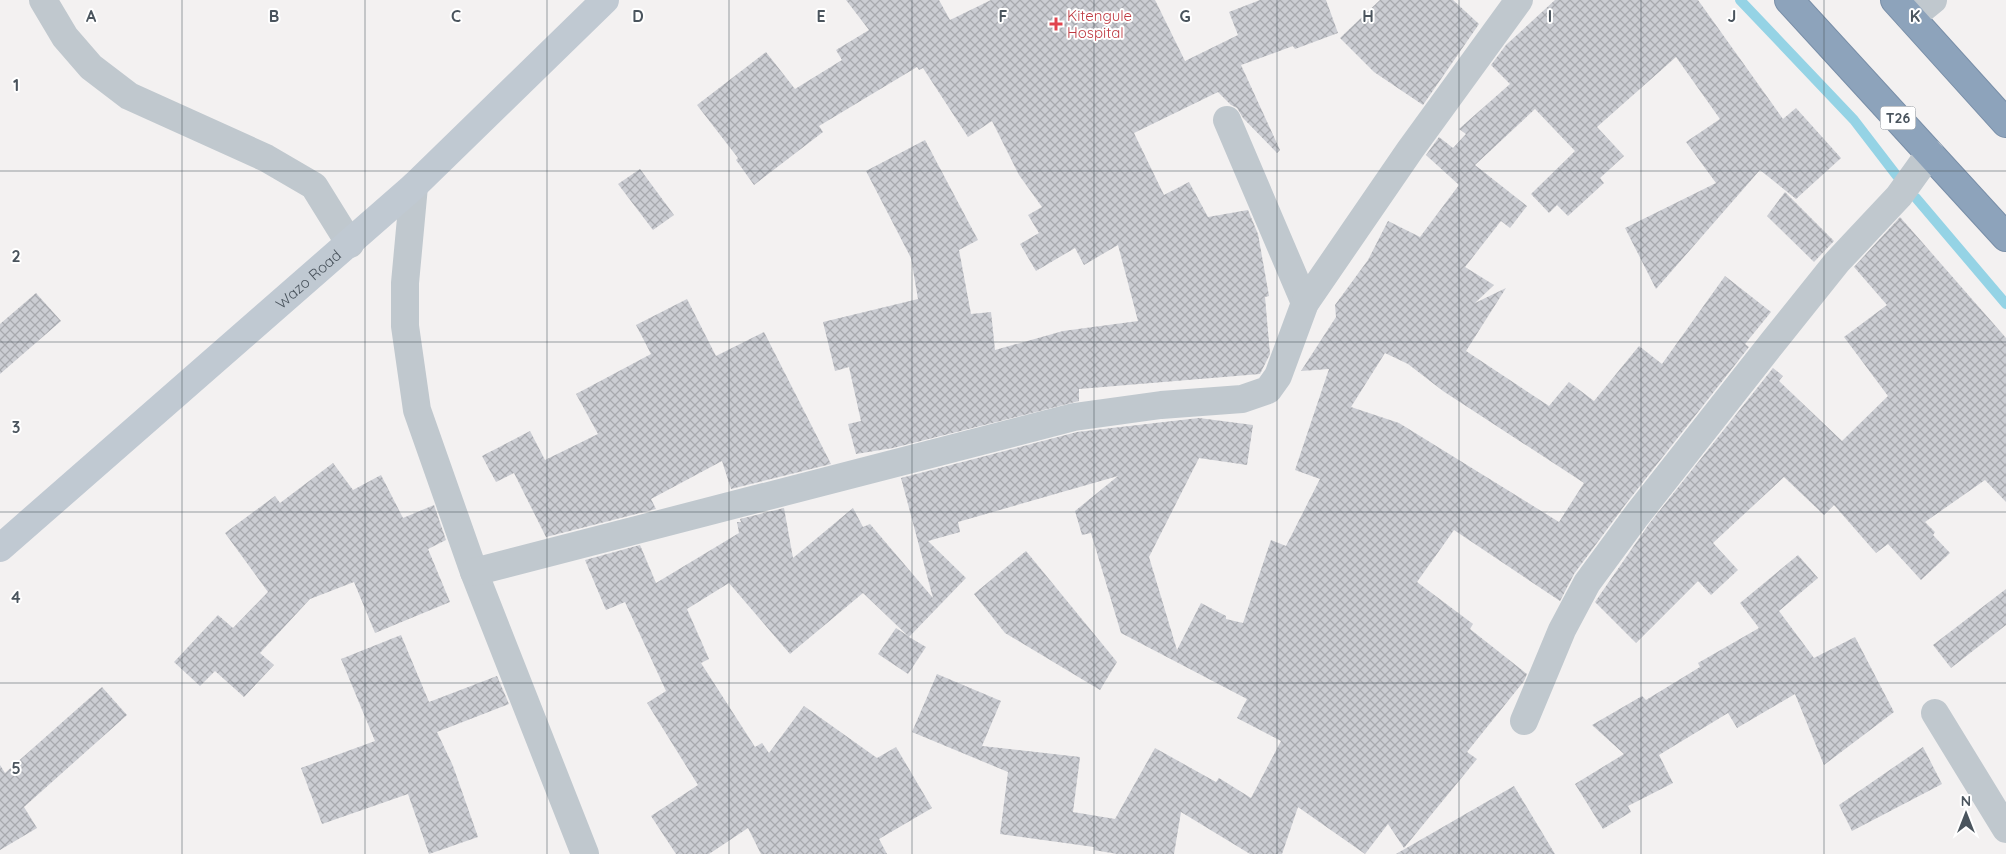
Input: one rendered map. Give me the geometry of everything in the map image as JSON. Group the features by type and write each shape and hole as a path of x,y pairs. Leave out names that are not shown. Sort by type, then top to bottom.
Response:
{"highway":[{"name":"T26","path":"1789,0 2006,237"},
{"path":"1903,9 2006,123"}],"main road":[{"name":"Wazo Road","path":"0,548 350,244 414,186 605,0"}],"street":[{"path":"43,0 65,37 90,66 129,96 266,158 314,186 350,244"},
{"path":"474,572 1074,417 1161,405 1252,398 1268,390 1274,384 1305,302 1410,150 1518,0"},
{"path":"1903,9 1933,0"},
{"path":"1227,120 1305,302"},
{"path":"1524,721 1562,630 1587,583 1636,515 1767,350 1838,262 1898,196 1930,153"},
{"path":"414,186 405,283 405,326 409,367 417,410 474,572 585,854"},
{"path":"1935,713 2006,829"}],"building":[{"path":"846,0 939,0 950,20 991,0 1155,0 1185,61 1238,35 1229,12 1260,0 1326,0 1338,33 1295,49 1293,46 1241,65 1280,150 1277,153 1243,118 1237,108 1231,105 1218,92 1134,133 1164,195 1189,182 1208,217 1248,210 1258,234 1269,296 1265,297 1270,354 1260,374 1079,389 1079,401 893,448 856,454 848,424 861,421 849,367 835,371 823,322 918,299 911,258 866,171 925,140 978,240 959,250 971,314 991,312 995,350 1063,331 1138,321 1118,245 1084,265 1075,248 1036,271 1020,244 1039,233 1028,215 1042,207 1019,175 992,121 968,137 923,68 919,70 917,67 819,126 823,132 754,185 736,160 738,158 697,105 766,52 795,89 842,60 836,50 869,30"},
{"path":"1380,0 1453,0 1479,24 1423,105 1374,72 1340,38"},
{"path":"1555,0 1698,0 1783,119 1796,108 1841,158 1796,199 1760,170 1656,289 1625,228 1716,183 1686,142 1720,119 1676,57 1597,127 1624,156 1600,178 1604,183 1568,216 1557,205 1549,213 1531,194 1575,151 1535,109 1475,165 1527,206 1510,228 1501,221 1465,267 1494,285 1475,303 1506,288 1466,351 1549,406 1569,382 1594,401 1639,346 1662,364 1725,276 1771,312 1745,344 1749,347 1625,505 1574,574 1560,601 1454,530 1417,582 1473,624 1470,629 1527,674 1524,681 1467,752 1477,759 1404,848 1388,824 1365,854 1298,807 1282,854 1250,854 1181,812 1174,854 1117,854 1094,850 1094,847 1000,834 1008,772 912,732 937,674 1001,701 982,746 1080,757 1073,812 1115,819 1155,748 1216,782 1219,778 1251,798 1281,741 1237,718 1247,699 1121,633 1091,533 1082,535 1075,511 1118,476 958,522 960,532 928,541 966,578 909,637 926,647 908,674 878,654 896,628 908,636 863,593 790,654 729,583 687,609 709,659 701,663 755,747 762,743 769,753 804,706 877,758 896,747 932,808 879,839 887,854 761,854 748,828 709,854 676,854 651,816 698,785 647,703 666,691 625,602 606,610 585,560 640,545 656,583 739,533 737,522 741,522 740,519 784,508 793,558 853,508 863,527 870,524 933,598 901,478 1077,432 1199,418 1253,425 1247,465 1199,458 1149,557 1177,650 1201,603 1226,616 1226,619 1243,623 1271,540 1286,546 1320,479 1295,470 1329,369 1301,371 1336,317 1335,305 1368,260 1388,221 1420,237 1459,185 1426,155 1439,137 1453,148 1466,134 1459,129 1510,84 1491,65 1506,45","holes":["1385,353 1408,364 1443,391 1584,483 1559,522 1399,423 1351,407"]},
{"path":"640,169 674,215 653,230 618,184"},
{"path":"1785,192 1834,241 1814,262 1767,216"},
{"path":"1900,217 2006,338 2006,502 1985,480 1925,522 1935,532 1933,535 1950,553 1921,580 1888,544 1876,553 1834,505 1824,515 1784,477 1713,543 1738,570 1711,595 1698,581 1636,643 1595,602 1649,524 1773,368 1783,376 1779,381 1842,441 1888,396 1844,337 1887,305 1854,267"},
{"path":"36,293 61,321 0,374 0,324"},
{"path":"687,299 716,356 764,332 831,464 731,489 722,461 651,499 656,509 546,537 514,473 496,482 482,456 530,431 545,460 598,434 576,394 651,354 636,325"},
{"path":"333,463 353,490 381,475 403,518 434,505 446,540 428,549 450,602 375,633 354,582 310,599 260,653 274,665 244,697 215,671 200,686 174,662 218,615 233,628 268,592 225,533 275,496 280,503"},
{"path":"1026,551 1117,662 1100,690 1005,633 974,594"},
{"path":"1798,555 1818,578 1779,611 1814,658 1855,637 1894,712 1824,765 1795,694 1737,728 1728,713 1659,755 1673,783 1628,806 1631,812 1603,829 1575,784 1624,754 1592,725 1642,696 1646,700 1700,667 1698,663 1759,628 1740,603"},
{"path":"2006,589 2006,625 1951,668 1933,645"},
{"path":"401,635 429,702 497,676 509,704 437,732 453,766 478,837 429,854 408,794 322,824 301,768 375,741 341,659"},
{"path":"102,687 127,715 24,807 37,828 0,850 0,765 5,773"},
{"path":"1923,747 1942,784 1852,831 1839,805"},
{"path":"1514,786 1555,854 1396,854"}],"waterway":[{"path":"1740,0 1854,120 1897,176"},
{"path":"1916,198 2006,304"}],"place":[{"name":"Kitengule Hospital","path":"1056,24"}]}
